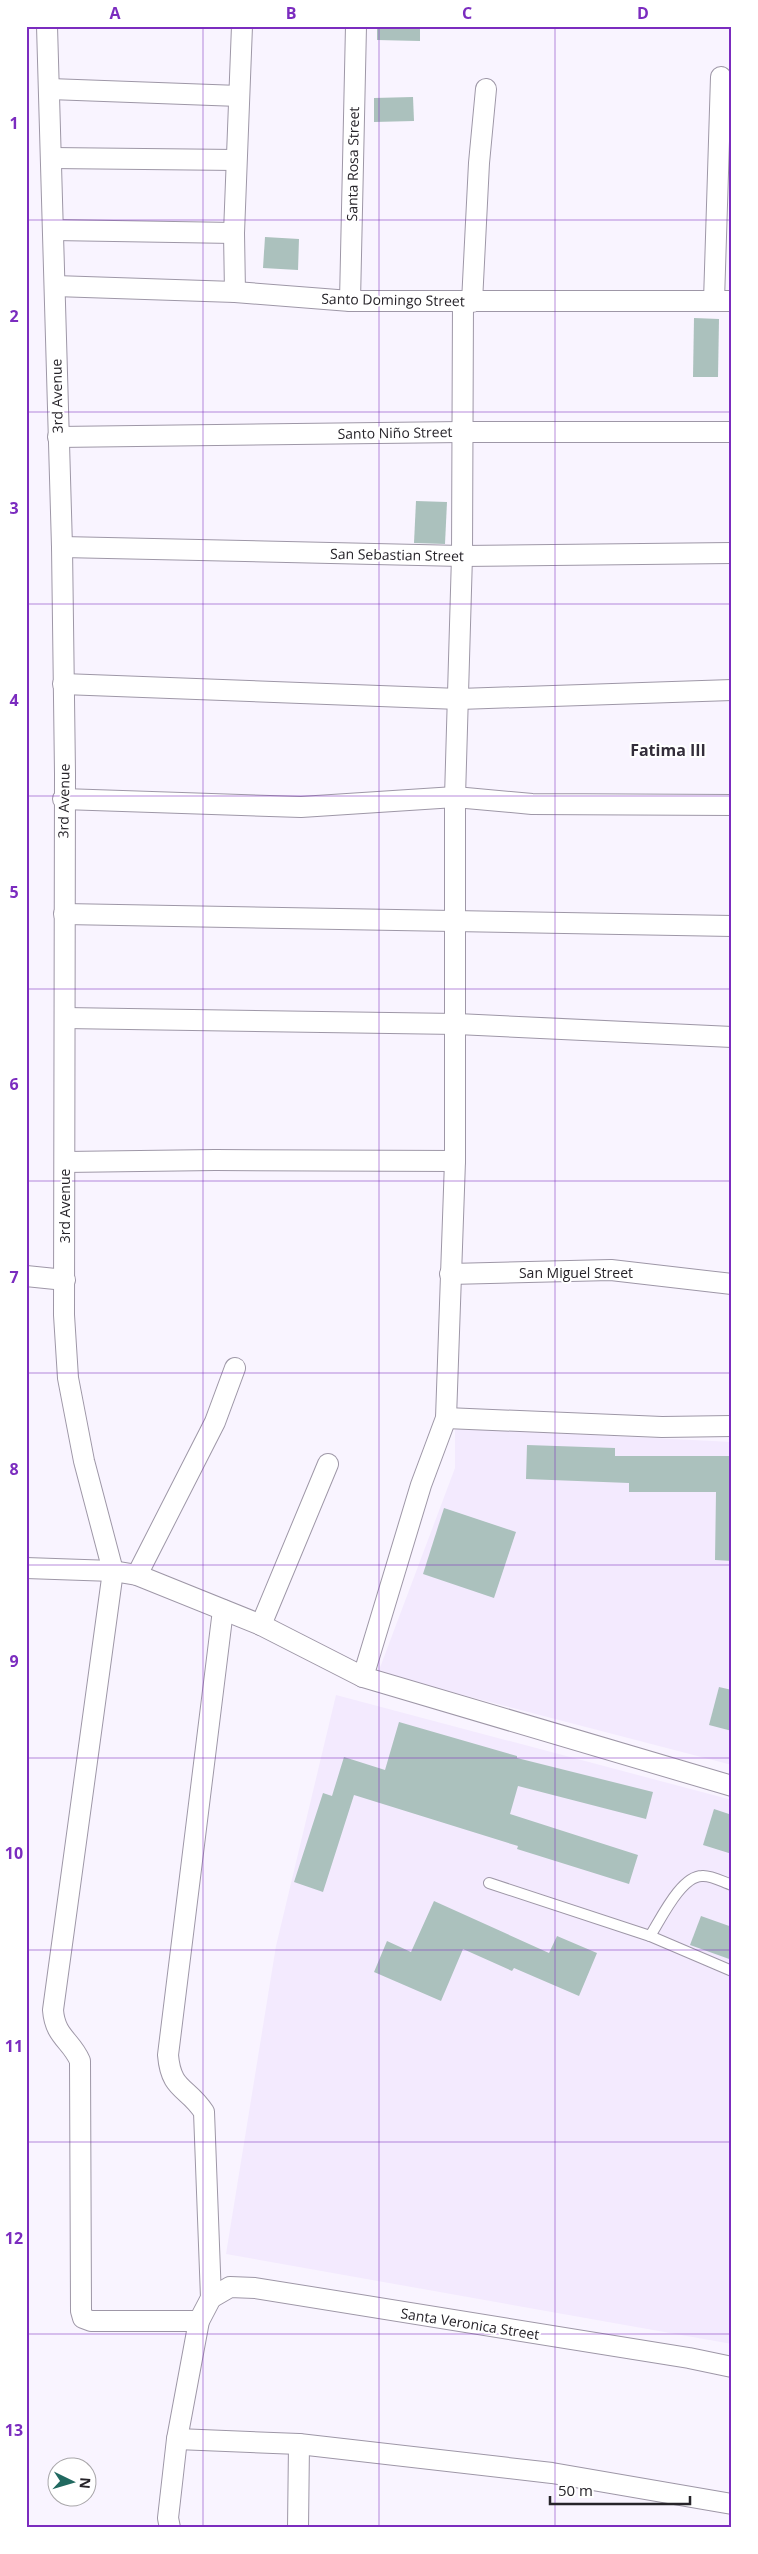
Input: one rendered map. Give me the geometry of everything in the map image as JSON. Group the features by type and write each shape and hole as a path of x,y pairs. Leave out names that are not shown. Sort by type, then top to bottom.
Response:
{"street":[{"name":"3rd Avenue","path":"47,26 62,548 65,1018 63,1133 68,1378 84,1461 112,1571"},
{"path":"235,292 234,232 242,26"},
{"name":"Santa Rosa Street","path":"350,301 356,26"},
{"path":"722,77 723,301"},
{"path":"50,89 239,96"},
{"path":"363,1677 421,1485 446,1418 455,1161 457,1024 455,921 456,797 462,556 461,432 467,301 486,89"},
{"path":"52,158 236,160"},
{"path":"54,230 234,232"},
{"name":"Santo Domingo Street","path":"54,286 235,292 350,301 723,301"},
{"name":"Santo Niño Street","path":"58,437 461,432 732,432"},
{"name":"San Sebastian Street","path":"62,548 462,556 732,553"},
{"path":"63,684 459,699 732,690"},
{"path":"63,799 301,808 456,797 532,804 732,805"},
{"path":"64,914 732,926"},
{"path":"65,1018 457,1024 732,1037"},
{"path":"65,1162 215,1160 455,1161"},
{"name":"San Miguel Street","path":"450,1274 612,1270 732,1284"},
{"path":"26,1276 65,1280"},
{"path":"137,1575 215,1422 234,1368"},
{"path":"446,1418 662,1427 732,1426"},
{"path":"261,1625 328,1464"},
{"path":"26,1568 112,1571 137,1575 261,1625 363,1677 732,1786"},
{"path":"112,1571 53,2010 54,2021 63,2039 76,2053 80,2061 81,2311 84,2318 91,2321 199,2320"},
{"path":"170,2528 168,2518 177,2439 199,2320 211,2298 204,2112 196,2100 177,2086 169,2073 168,2056 223,1610"},
{"name":"Santa Veronica Street","path":"211,2298 230,2287 255,2288 680,2356 732,2367"},
{"path":"177,2439 299,2444 552,2473 732,2504"},
{"path":"298,2528 299,2444"}],"lane":[{"path":"650,1936 682,1886 691,1878 703,1875 732,1885"},
{"path":"489,1882 650,1936 732,1971"}],"shaded area":[{"path":"455,1428 732,1442 732,1765 378,1673 455,1468"},
{"path":"336,1695 732,1800 732,2344 226,2254 276,1946"}],"building":[{"path":"377,26 420,26 420,41 377,40"},
{"path":"413,97 414,121 374,122 374,98"},
{"path":"265,237 299,239 298,270 263,268"},
{"path":"694,318 719,319 718,377 693,377"},
{"path":"416,501 447,502 445,544 414,543"},
{"path":"527,1445 615,1448 615,1456 732,1456 732,1561 715,1560 716,1492 629,1492 629,1483 526,1479"},
{"path":"444,1508 516,1532 494,1598 423,1574"},
{"path":"719,1687 732,1690 732,1731 709,1725"},
{"path":"399,1722 517,1756 517,1758 653,1792 646,1819 518,1786 510,1814 638,1855 629,1884 517,1849 518,1846 354,1795 323,1892 294,1882 323,1793 332,1796 344,1757 385,1770"},
{"path":"714,1809 732,1815 732,1854 703,1845"},
{"path":"434,1901 549,1953 557,1936 597,1953 579,1996 514,1968 512,1971 463,1949 441,2001 374,1972 387,1941 411,1952"},
{"path":"701,1916 732,1927 732,1960 690,1945"}],"district":[{"name":"Fatima III","path":"668,750"}]}
